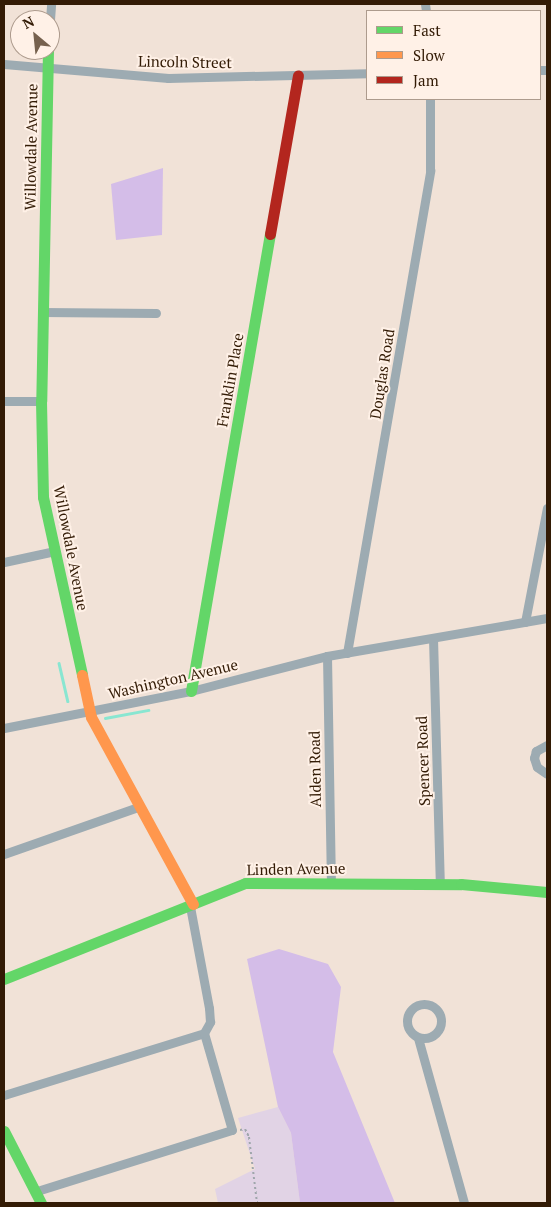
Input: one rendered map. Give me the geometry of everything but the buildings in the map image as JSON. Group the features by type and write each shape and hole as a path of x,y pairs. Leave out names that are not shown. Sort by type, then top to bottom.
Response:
{"street":[{"name":"Willowdale Avenue","path":"47,60 41,401 43,498 90,712 138,807 191,905 209,1008 210,1022 204,1034 232,1130"},
{"name":"Lincoln Street","path":"4,64 168,78 366,74"},
{"name":"Franklin Place","path":"191,691 298,75"},
{"name":"Douglas Road","path":"347,653 430,170 430,100"},
{"path":"42,312 156,313"},
{"path":"4,401 41,401"},
{"path":"526,622 547,508"},
{"path":"4,562 55,551"},
{"name":"Washington Avenue","path":"4,728 191,691 327,656 547,618"},
{"name":"Spencer Road","path":"433,638 440,884"},
{"name":"Alden Road","path":"327,656 331,882"},
{"path":"547,745 536,751 534,758 537,767 547,774"},
{"path":"4,854 138,807"},
{"name":"Linden Avenue","path":"4,979 244,883 440,884 547,892"},
{"path":"4,1095 204,1034"},
{"path":"418,1038 464,1203"},
{"path":"37,1191 232,1130"},
{"path":"4,1131 37,1191 41,1203"}],"path":[{"path":"232,1130 245,1129 249,1137 257,1203"}],"shaded area":[{"path":"163,168 162,235 116,240 111,184"},
{"path":"279,949 328,964 341,987 333,1052 395,1203 300,1203 291,1133 278,1107 247,959"},
{"path":"278,1107 291,1133 300,1203 218,1203 215,1189 255,1169 238,1118"}],"waterway":[{"path":"59,663 68,701"},
{"path":"105,718 148,710"}],"traffic: fast":[{"path":"48,60 41,401 43,497 82,675"},
{"path":"191,691 270,234"},
{"path":"4,979 245,883 461,884 547,892"},
{"path":"4,1131 41,1203"}],"traffic: slow":[{"path":"82,675 91,717 193,904"}],"traffic: jam":[{"path":"270,234 298,75"}]}
